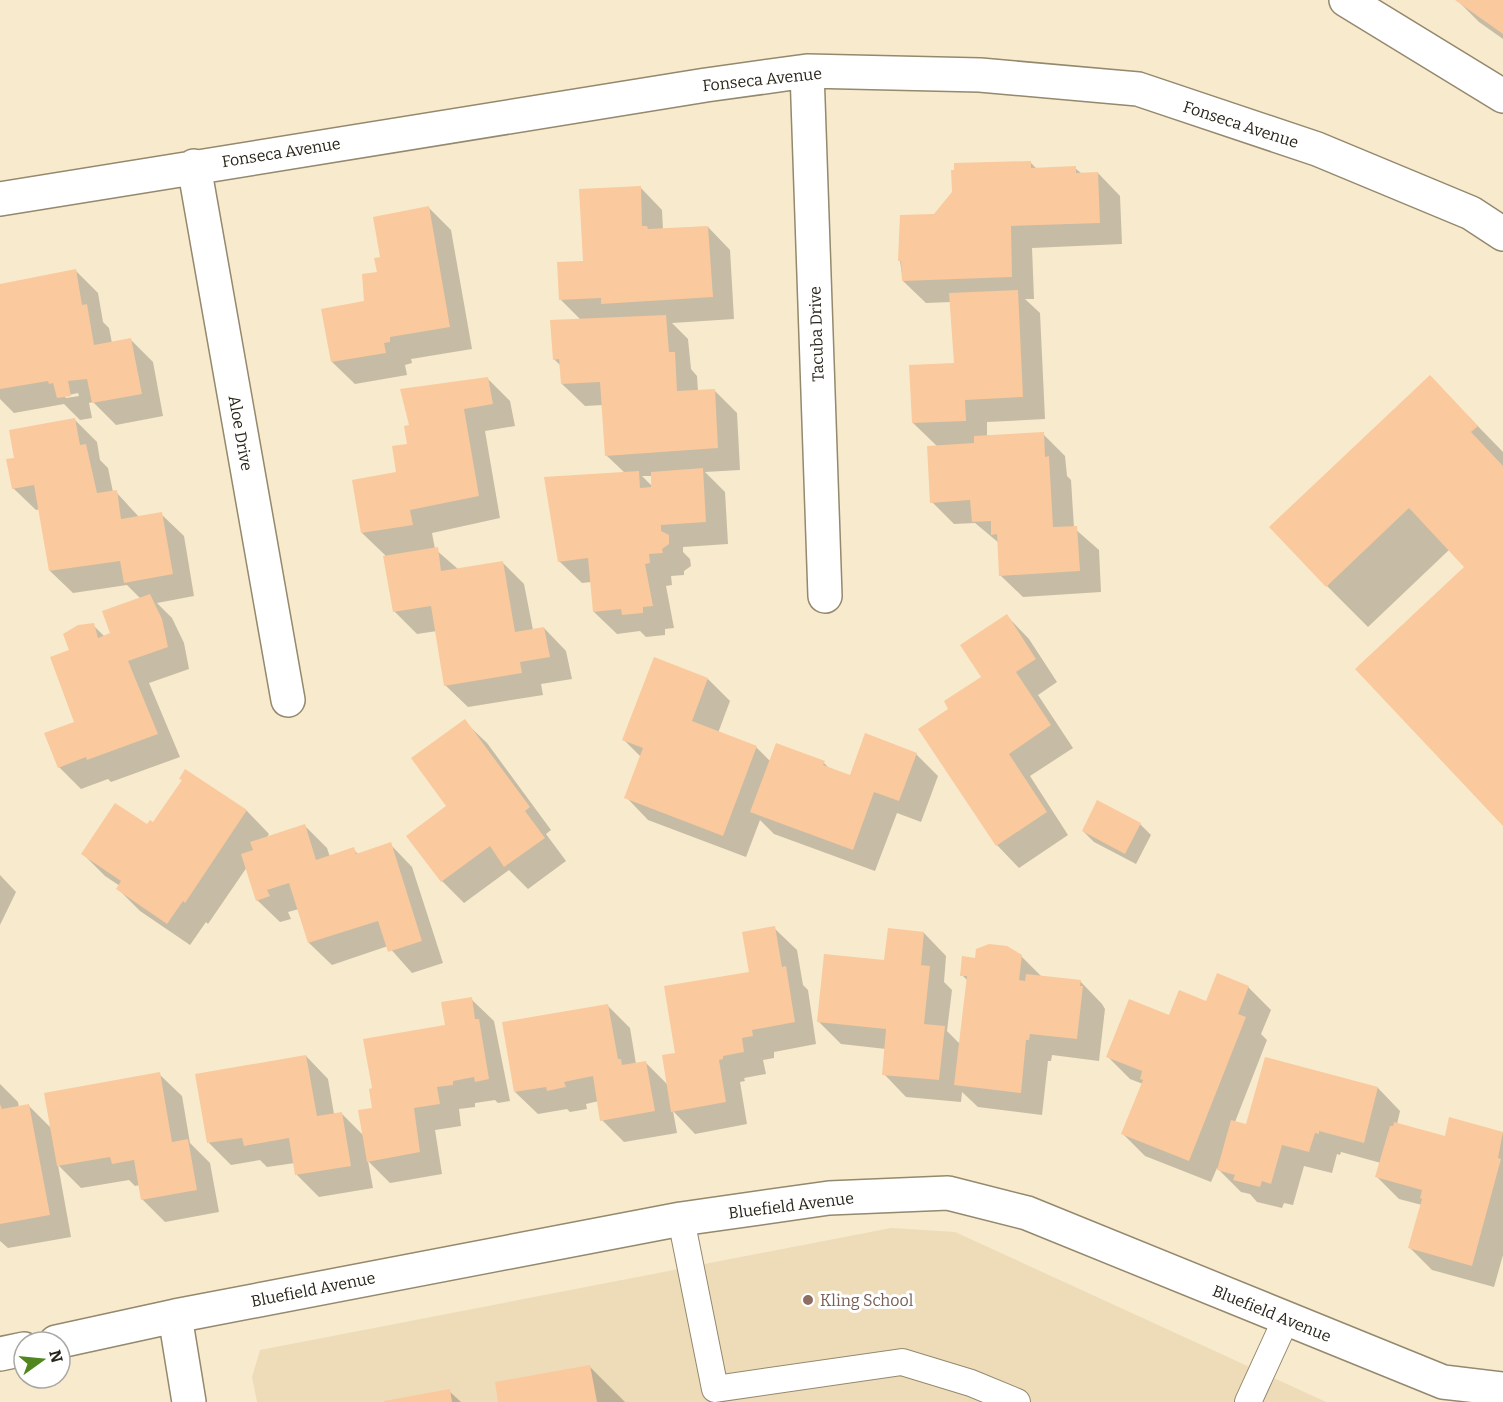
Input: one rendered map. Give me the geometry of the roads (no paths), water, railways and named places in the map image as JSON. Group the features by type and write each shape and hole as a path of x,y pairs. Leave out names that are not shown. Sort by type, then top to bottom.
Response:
{"street":[{"path":"1346,0 1503,96"},
{"name":"Fonseca Avenue","path":"0,199 194,166 807,71 980,75 1138,89 1317,149 1470,213 1503,234"},
{"name":"Tacuba Drive","path":"807,71 825,596"},
{"name":"Aloe Drive","path":"194,166 288,700"},
{"name":"Bluefield Avenue","path":"72,1339 175,1316 681,1219 829,1198 948,1193 1027,1213 1286,1319 1445,1392 1503,1389"},
{"path":"175,1316 189,1402"}],"lane":[{"path":"681,1219 716,1389 902,1362 970,1383 1017,1402"},
{"path":"1248,1402 1286,1319"}],"place":[{"name":"Kling School","path":"808,1300"}]}
